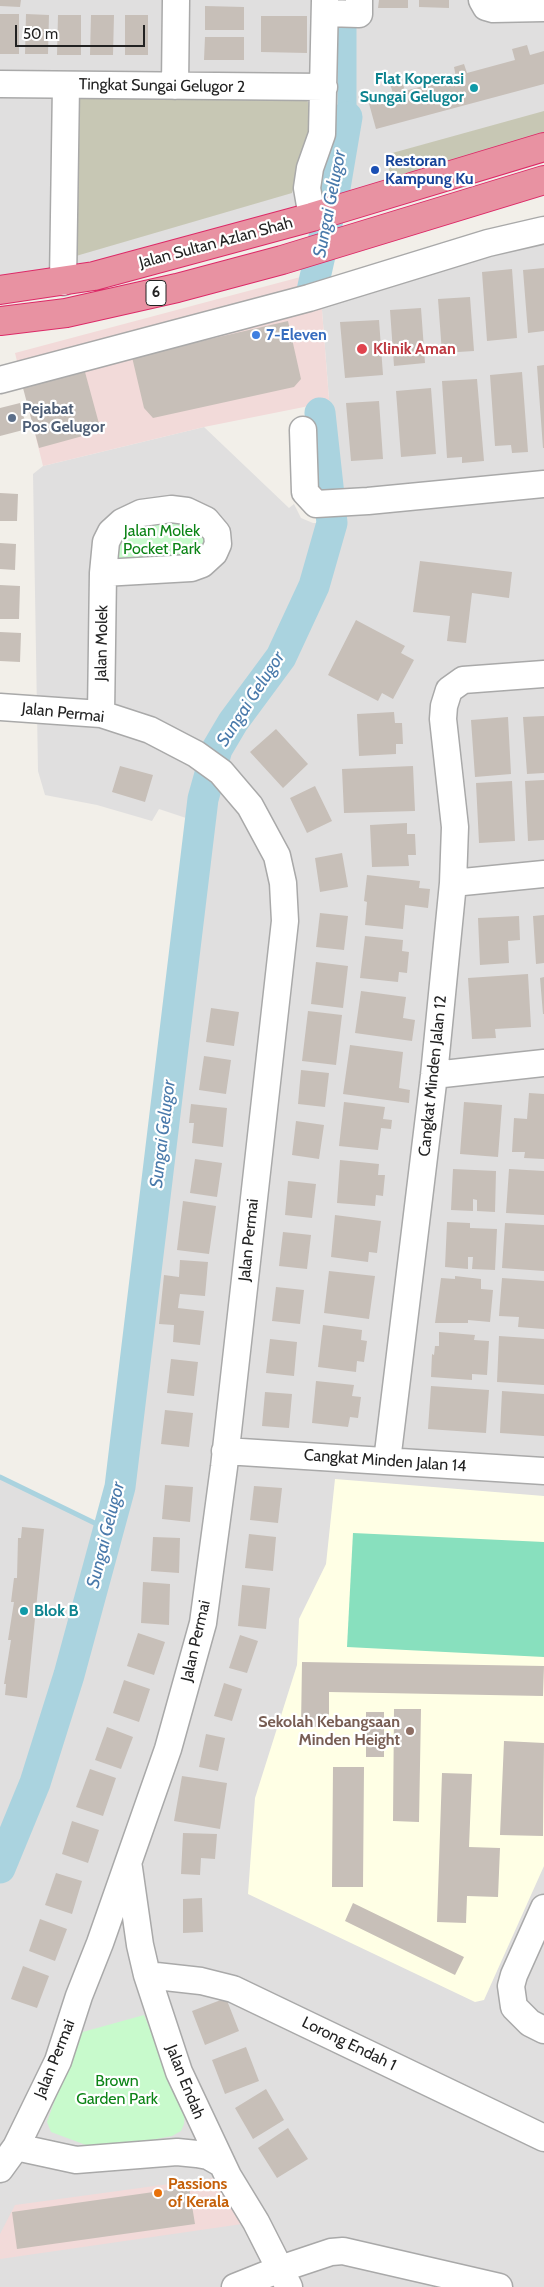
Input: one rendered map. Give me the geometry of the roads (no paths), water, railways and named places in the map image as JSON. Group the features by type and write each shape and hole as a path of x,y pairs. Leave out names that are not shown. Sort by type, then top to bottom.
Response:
{"highway":[{"name":"Jalan Sultan Azlan Shah","path":"0,290 94,276 312,217 544,147"},
{"name":"Jalan Sultan Azlan Shah","path":"0,321 66,313 177,288 309,251 544,180"}],"street":[{"path":"175,86 176,0"},
{"path":"312,217 307,188 310,168 322,134 325,7 359,14 359,0"},
{"path":"482,0 486,7 493,9 544,8"},
{"name":"Tingkat Sungai Gelugor 2","path":"0,84 324,87"},
{"path":"63,282 66,85"},
{"path":"0,380 118,347 309,298 488,243 544,230"},
{"path":"303,430 305,492 316,504 368,501 544,484"},
{"name":"Jalan Molek","path":"101,714 103,573"},
{"name":"Cangkat Minden Jalan 12","path":"388,1461 434,1075 453,882 455,827 443,719 444,706 449,690 464,680 544,674"},
{"name":"Jalan Permai","path":"0,707 101,714 150,730 196,754 221,772 250,806 277,856 283,883 285,921 225,1451 203,1623 168,1749 100,1943 79,1996 58,2061 16,2146 0,2169"},
{"path":"453,882 544,874"},
{"path":"434,1075 544,1063"},
{"name":"Cangkat Minden Jalan 14","path":"225,1451 544,1471"},
{"name":"Jalan Endah","path":"128,1860 140,1945 147,1975 179,2072 222,2164 284,2278"},
{"path":"544,1908 514,1975 511,1986 514,2007 530,2023 544,2030"},
{"path":"100,1943 122,1935 140,1945"},
{"name":"Lorong Endah 1","path":"147,1975 201,1981 233,1989 544,2138"},
{"path":"177,2152 195,2136 201,2121"},
{"path":"16,2146 76,2160 177,2152 208,2156 222,2164"},
{"path":"235,2287 284,2278 332,2252 343,2251 499,2287"}],"waterway":[{"path":"347,28 347,117"},
{"name":"Sungai Gelugor","path":"312,291 335,188 347,117"},
{"name":"Sungai Gelugor","path":"0,1868 35,1783 69,1675 120,1487 203,799 217,749 233,722 281,657 314,586 332,523 320,413"},
{"path":"0,1477 109,1530"}],"place":[{"name":"Flat Koperasi Sungai Gelugor","path":"474,88"},
{"name":"Restoran Kampung Ku","path":"375,170"},
{"name":"7-Eleven","path":"256,335"},
{"name":"Klinik Aman","path":"362,349"},
{"name":"Pejabat Pos Gelugor","path":"12,418"},
{"name":"Blok B","path":"24,1611"},
{"name":"Sekolah Kebangsaan Minden Height","path":"410,1731"},
{"name":"Passions of Kerala","path":"158,2193"}],"park label":[{"name":"Jalan Molek Pocket Park","path":"162,540"},
{"name":"Brown Garden Park","path":"117,2090"}]}
